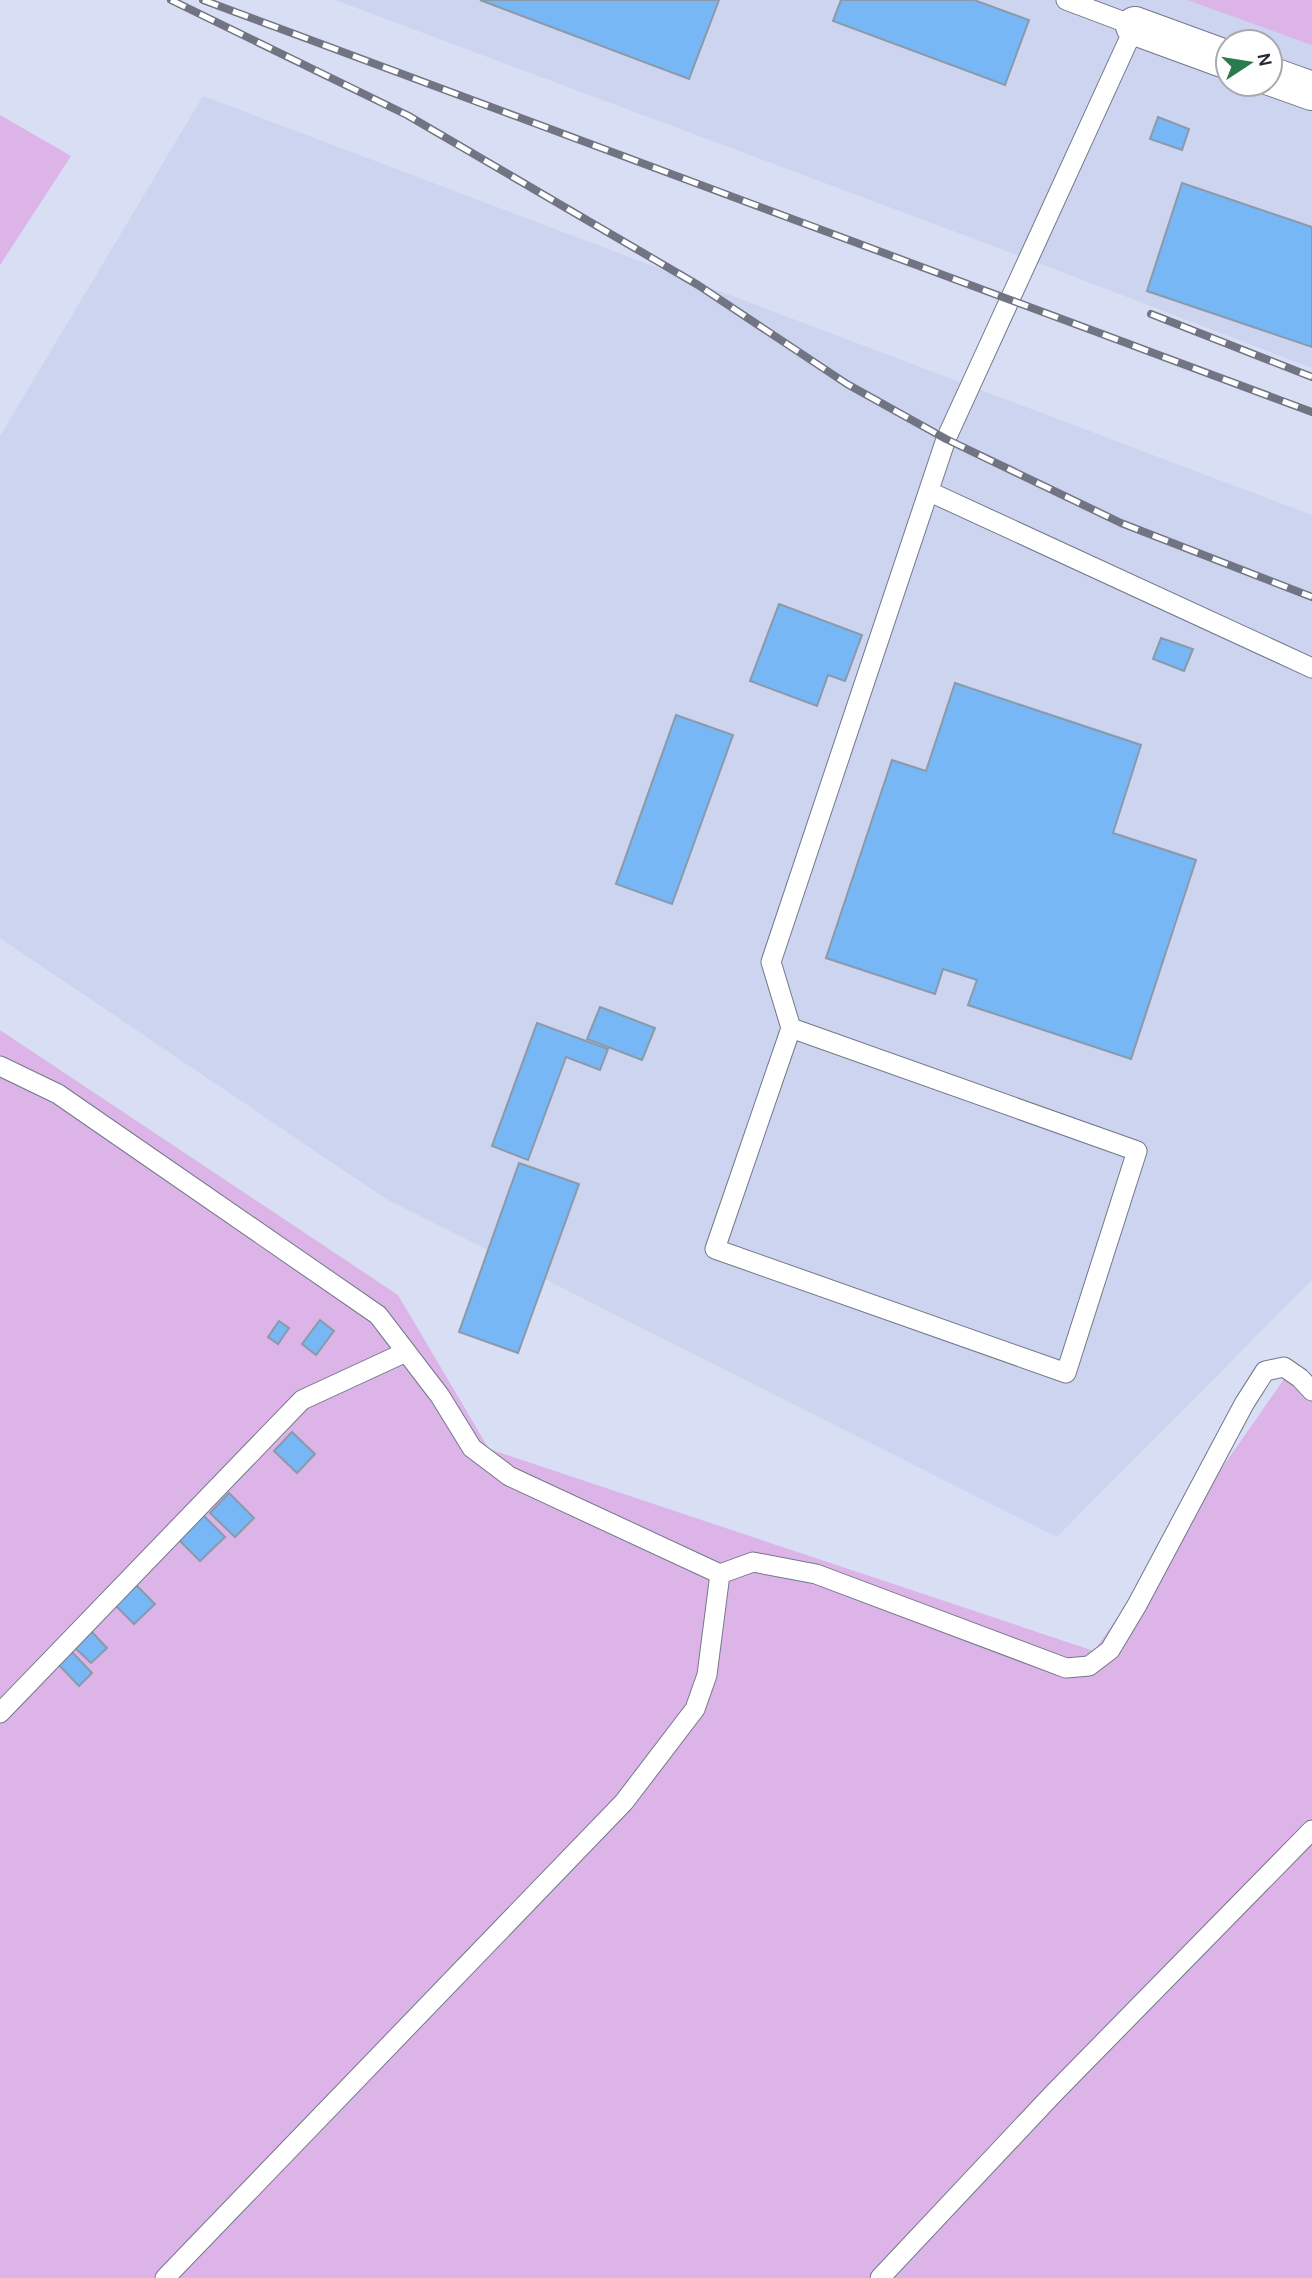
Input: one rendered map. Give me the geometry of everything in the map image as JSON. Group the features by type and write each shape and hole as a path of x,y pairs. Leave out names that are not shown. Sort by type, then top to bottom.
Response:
{"street":[{"path":"1135,26 1214,55"},
{"path":"1284,81 1312,91"}],"lane":[{"path":"791,1028 1137,1152 1066,1373 715,1249 791,1028 771,962 946,439 1135,26 1066,0"},
{"path":"930,492 1312,668"},
{"path":"0,1066 58,1094 377,1315 440,1396 472,1448 509,1476 720,1574 752,1562 816,1574 1066,1668 1089,1666 1110,1650 1137,1605 1244,1404 1265,1371 1284,1367 1312,1391"},
{"path":"0,1713 302,1400 406,1352"},
{"path":"165,2278 624,1802 695,1709 707,1675 720,1574"},
{"path":"880,2278 1053,2094 1312,1830"}],"shaded area":[{"path":"335,0 1312,0 1312,368 1028,259"},
{"path":"1187,0 1312,0 1312,45 1284,35 1284,28 1265,28"},
{"path":"203,96 1312,515 1312,1280 1057,1537 386,1199 0,938 0,436"},
{"path":"0,115 71,156 0,265"},
{"path":"0,1030 398,1295 489,1449 1094,1651 1296,1362 1312,1379 1312,2278 0,2278"}],"building":[{"path":"480,0 719,0 689,79"},
{"path":"841,0 974,0 1029,20 1005,85 833,21"},
{"path":"1158,117 1189,129 1182,150 1150,139"},
{"path":"1182,183 1312,227 1312,347 1147,291"},
{"path":"779,604 862,635 845,681 828,675 817,706 750,681"},
{"path":"1161,638 1193,649 1184,671 1153,659"},
{"path":"955,683 1141,745 1113,833 1196,860 1131,1059 968,1005 977,980 943,969 935,994 826,958 892,760 926,771"},
{"path":"676,715 733,735 672,904 616,884"},
{"path":"600,1007 655,1028 642,1060 587,1039"},
{"path":"537,1023 608,1049 600,1070 566,1057 528,1160 492,1146"},
{"path":"519,1163 579,1184 518,1353 459,1332"},
{"path":"320,1320 334,1331 316,1355 302,1344"},
{"path":"279,1321 289,1328 278,1344 268,1337"},
{"path":"292,1432 315,1454 297,1473 274,1451"},
{"path":"229,1493 254,1518 235,1537 210,1513"},
{"path":"202,1514 225,1537 200,1561 177,1538"},
{"path":"136,1585 155,1604 134,1624 115,1605"},
{"path":"91,1631 107,1648 91,1663 74,1647"},
{"path":"70,1650 92,1673 79,1686 57,1663"}],"railway":[{"path":"171,0 407,115 698,285 847,384 946,439 1121,523 1312,597"},
{"path":"203,0 1312,412"},
{"path":"1151,314 1312,377"}]}
